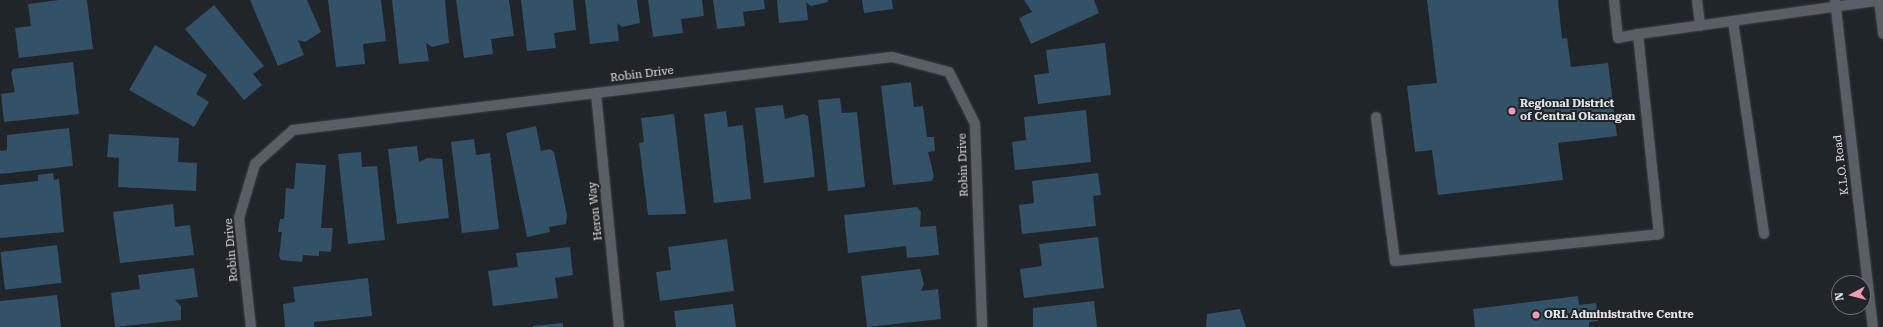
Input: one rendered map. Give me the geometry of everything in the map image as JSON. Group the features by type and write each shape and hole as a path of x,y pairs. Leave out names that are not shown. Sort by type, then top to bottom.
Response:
{"street":[{"path":"1614,0 1618,38 1835,5 1880,0 1883,34"},
{"path":"1697,0 1700,26"},
{"name":"K.L.O. Road","path":"1835,5 1873,327"},
{"path":"1733,21 1764,234"},
{"path":"1376,117 1395,261 1659,234 1638,34"},
{"name":"Robin Drive","path":"251,327 239,218 255,164 293,130 892,57 949,72 975,124 982,327"},
{"name":"Heron Way","path":"596,93 619,327"}],"building":[{"path":"59,0 87,0 93,49 19,58 15,28 31,26 28,4"},
{"path":"250,0 307,0 321,32 305,42 298,40 304,55 278,66"},
{"path":"328,0 381,0 386,41 363,44 365,64 336,67"},
{"path":"392,0 445,0 449,43 432,47 426,43 429,61 399,64"},
{"path":"456,0 509,0 514,36 491,39 493,54 464,58"},
{"path":"521,0 573,0 576,30 554,33 556,48 527,51"},
{"path":"585,0 637,0 640,23 622,27 617,23 619,41 590,44"},
{"path":"648,0 702,0 704,16 681,19 683,33 653,37"},
{"path":"713,0 764,0 765,9 743,12 745,26 717,29"},
{"path":"777,0 828,0 828,2 811,6 806,2 808,20 779,23"},
{"path":"862,0 892,0 893,9 864,13"},
{"path":"1024,0 1094,0 1099,13 1031,44 1019,18 1032,12"},
{"name":"Regional District of Central Okanagan","path":"1427,0 1558,0 1562,39 1567,38 1571,67 1608,63 1617,136 1558,143 1563,180 1438,195 1432,150 1415,152 1407,86 1437,83"},
{"path":"214,5 264,66 253,74 262,85 244,100 185,29"},
{"path":"1105,43 1111,95 1038,104 1034,75 1049,73 1046,50"},
{"path":"155,45 207,75 196,94 209,102 194,127 129,90"},
{"path":"73,62 79,114 4,122 1,94 15,92 11,73 13,69"},
{"path":"911,82 914,107 923,106 927,137 934,137 935,151 928,152 934,176 932,181 893,185 881,86"},
{"path":"840,98 842,113 857,112 865,187 828,191 818,100"},
{"path":"783,105 785,119 804,114 808,116 815,177 764,183 755,108"},
{"path":"1086,110 1091,162 1015,170 1012,142 1026,140 1024,117"},
{"path":"726,111 728,127 743,125 751,199 714,203 704,114"},
{"path":"674,114 686,214 648,215 639,143 644,142 641,118"},
{"path":"536,126 541,151 550,149 554,152 567,215 566,224 549,227 550,232 527,237 506,133"},
{"path":"69,128 73,166 0,174 0,151 7,150 7,135"},
{"path":"109,134 179,138 178,162 197,163 196,191 118,187 119,158 107,157"},
{"path":"474,139 476,155 490,153 499,229 462,233 451,142"},
{"path":"417,146 419,162 427,158 442,159 449,218 397,224 388,149"},
{"path":"361,152 362,167 377,166 385,240 348,244 338,154"},
{"path":"296,163 326,165 321,228 333,228 331,252 319,251 319,256 303,255 302,262 281,260 279,256 282,232 278,232 280,219 284,219 286,188 294,189"},
{"path":"53,173 54,180 59,179 64,232 0,238 0,185 38,181 38,175"},
{"path":"1098,173 1101,195 1093,196 1096,226 1022,234 1019,205 1034,203 1032,181"},
{"path":"173,204 175,227 190,225 194,255 120,263 113,212"},
{"path":"917,207 921,212 920,227 936,226 939,255 907,258 906,246 848,253 844,215"},
{"path":"1098,237 1104,288 1024,298 1020,269 1042,266 1039,244"},
{"path":"727,239 734,291 660,301 656,272 671,270 668,247"},
{"path":"57,245 62,283 5,290 0,252"},
{"path":"570,247 573,275 555,278 558,298 493,306 488,271 518,267 516,253"},
{"path":"194,268 198,297 175,300 181,306 181,320 115,327 111,293 140,289 138,275"},
{"path":"920,269 924,284 921,291 938,289 941,319 867,327 861,276"},
{"path":"368,278 372,316 314,322 314,327 285,327 283,304 295,302 293,287"},
{"path":"57,295 61,327 0,327 0,301"},
{"name":"ORL Administrative Centre","path":"1578,296 1579,305 1596,303 1598,321 1589,322 1589,327 1475,327 1473,309"},
{"path":"1094,301 1097,327 1033,327 1033,308"},
{"path":"733,304 736,327 676,327 674,311"},
{"path":"1240,309 1246,327 1206,327 1207,314"},
{"path":"563,323 563,327 533,327 533,326"}],"place":[{"name":"Regional District of Central Okanagan","path":"1512,111"},
{"name":"ORL Administrative Centre","path":"1536,315"}]}
